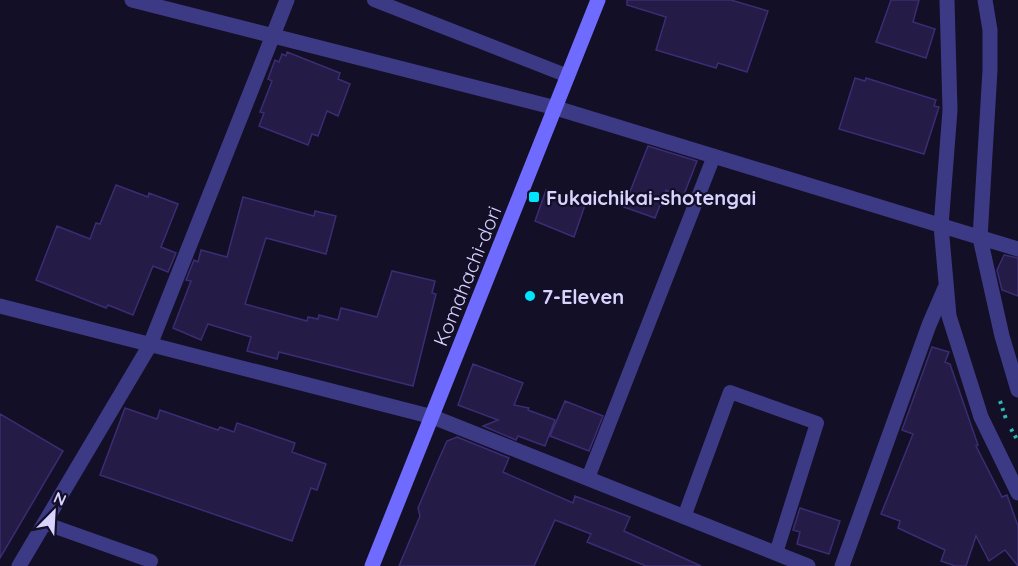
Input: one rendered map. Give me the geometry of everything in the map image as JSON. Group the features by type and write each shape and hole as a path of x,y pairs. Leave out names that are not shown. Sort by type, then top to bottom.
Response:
{"street":[{"path":"132,0 556,108 1018,249"},
{"path":"19,566 150,345 287,0"},
{"name":"Komahachi-dori","path":"372,566 598,0"},
{"path":"947,0 950,110 941,226 949,316 981,417 1018,493"},
{"path":"985,0 990,30 990,70 980,238 1002,336 1018,390"},
{"path":"842,566 924,336 945,288"},
{"path":"0,306 433,417 808,566"}],"lane":[{"path":"374,0 568,76"},
{"path":"588,478 714,156"},
{"path":"684,516 730,392 817,423 776,553"},
{"path":"44,523 151,561"}],"building":[{"path":"627,0 731,0 768,11 747,72 718,63 716,68 656,50 666,17 627,5"},
{"path":"891,0 919,0 913,22 935,29 926,58 876,42"},
{"path":"287,52 340,73 338,79 350,84 338,116 327,111 318,136 312,134 308,145 259,126 264,113 260,112 272,81 268,79 275,60 279,62 282,54 286,56"},
{"path":"855,78 865,81 866,78 936,100 934,106 939,107 924,154 839,129"},
{"path":"648,146 697,161 683,197 666,190 655,218 624,207"},
{"path":"116,185 148,197 149,193 178,204 161,247 176,253 168,272 153,266 133,315 108,305 106,308 36,280 57,226 90,239 96,223 100,224"},
{"path":"546,190 585,205 574,237 535,221"},
{"path":"243,197 314,216 315,211 336,216 326,254 266,238 245,304 307,321 308,317 318,319 319,315 338,320 341,308 377,317 392,271 435,281 432,293 436,294 413,386 279,352 277,359 247,351 251,337 208,324 201,340 173,328 191,281 186,280 194,260 198,262 201,250 227,257"},
{"path":"1004,255 1018,258 1018,296 1002,290 997,270"},
{"path":"932,347 949,352 945,362 950,364 978,445 976,446 1002,497 1007,495 1018,526 1018,566 1005,550 989,561 976,536 966,566 955,566 941,561 945,550 898,528 900,521 881,514 913,434 902,430"},
{"path":"473,364 523,383 514,405 529,408 528,410 555,420 545,446 518,436 516,440 483,426 498,420 458,405"},
{"path":"565,401 603,416 589,451 550,436"},
{"path":"125,408 157,419 160,410 218,430 220,427 234,432 237,423 295,443 292,452 326,464 317,490 311,488 292,541 100,475"},
{"path":"0,414 63,451 0,558"},
{"path":"457,437 509,458 503,472 573,503 575,496 630,517 624,531 701,566 646,566 587,542 591,534 555,520 534,566 399,566 420,516 418,508 438,461 447,441"},
{"path":"800,508 840,521 829,554 797,544 800,532 793,530"}],"place":[{"name":"Fukaichikai-shotengai","path":"534,197"},
{"name":"7-Eleven","path":"530,296"}]}
